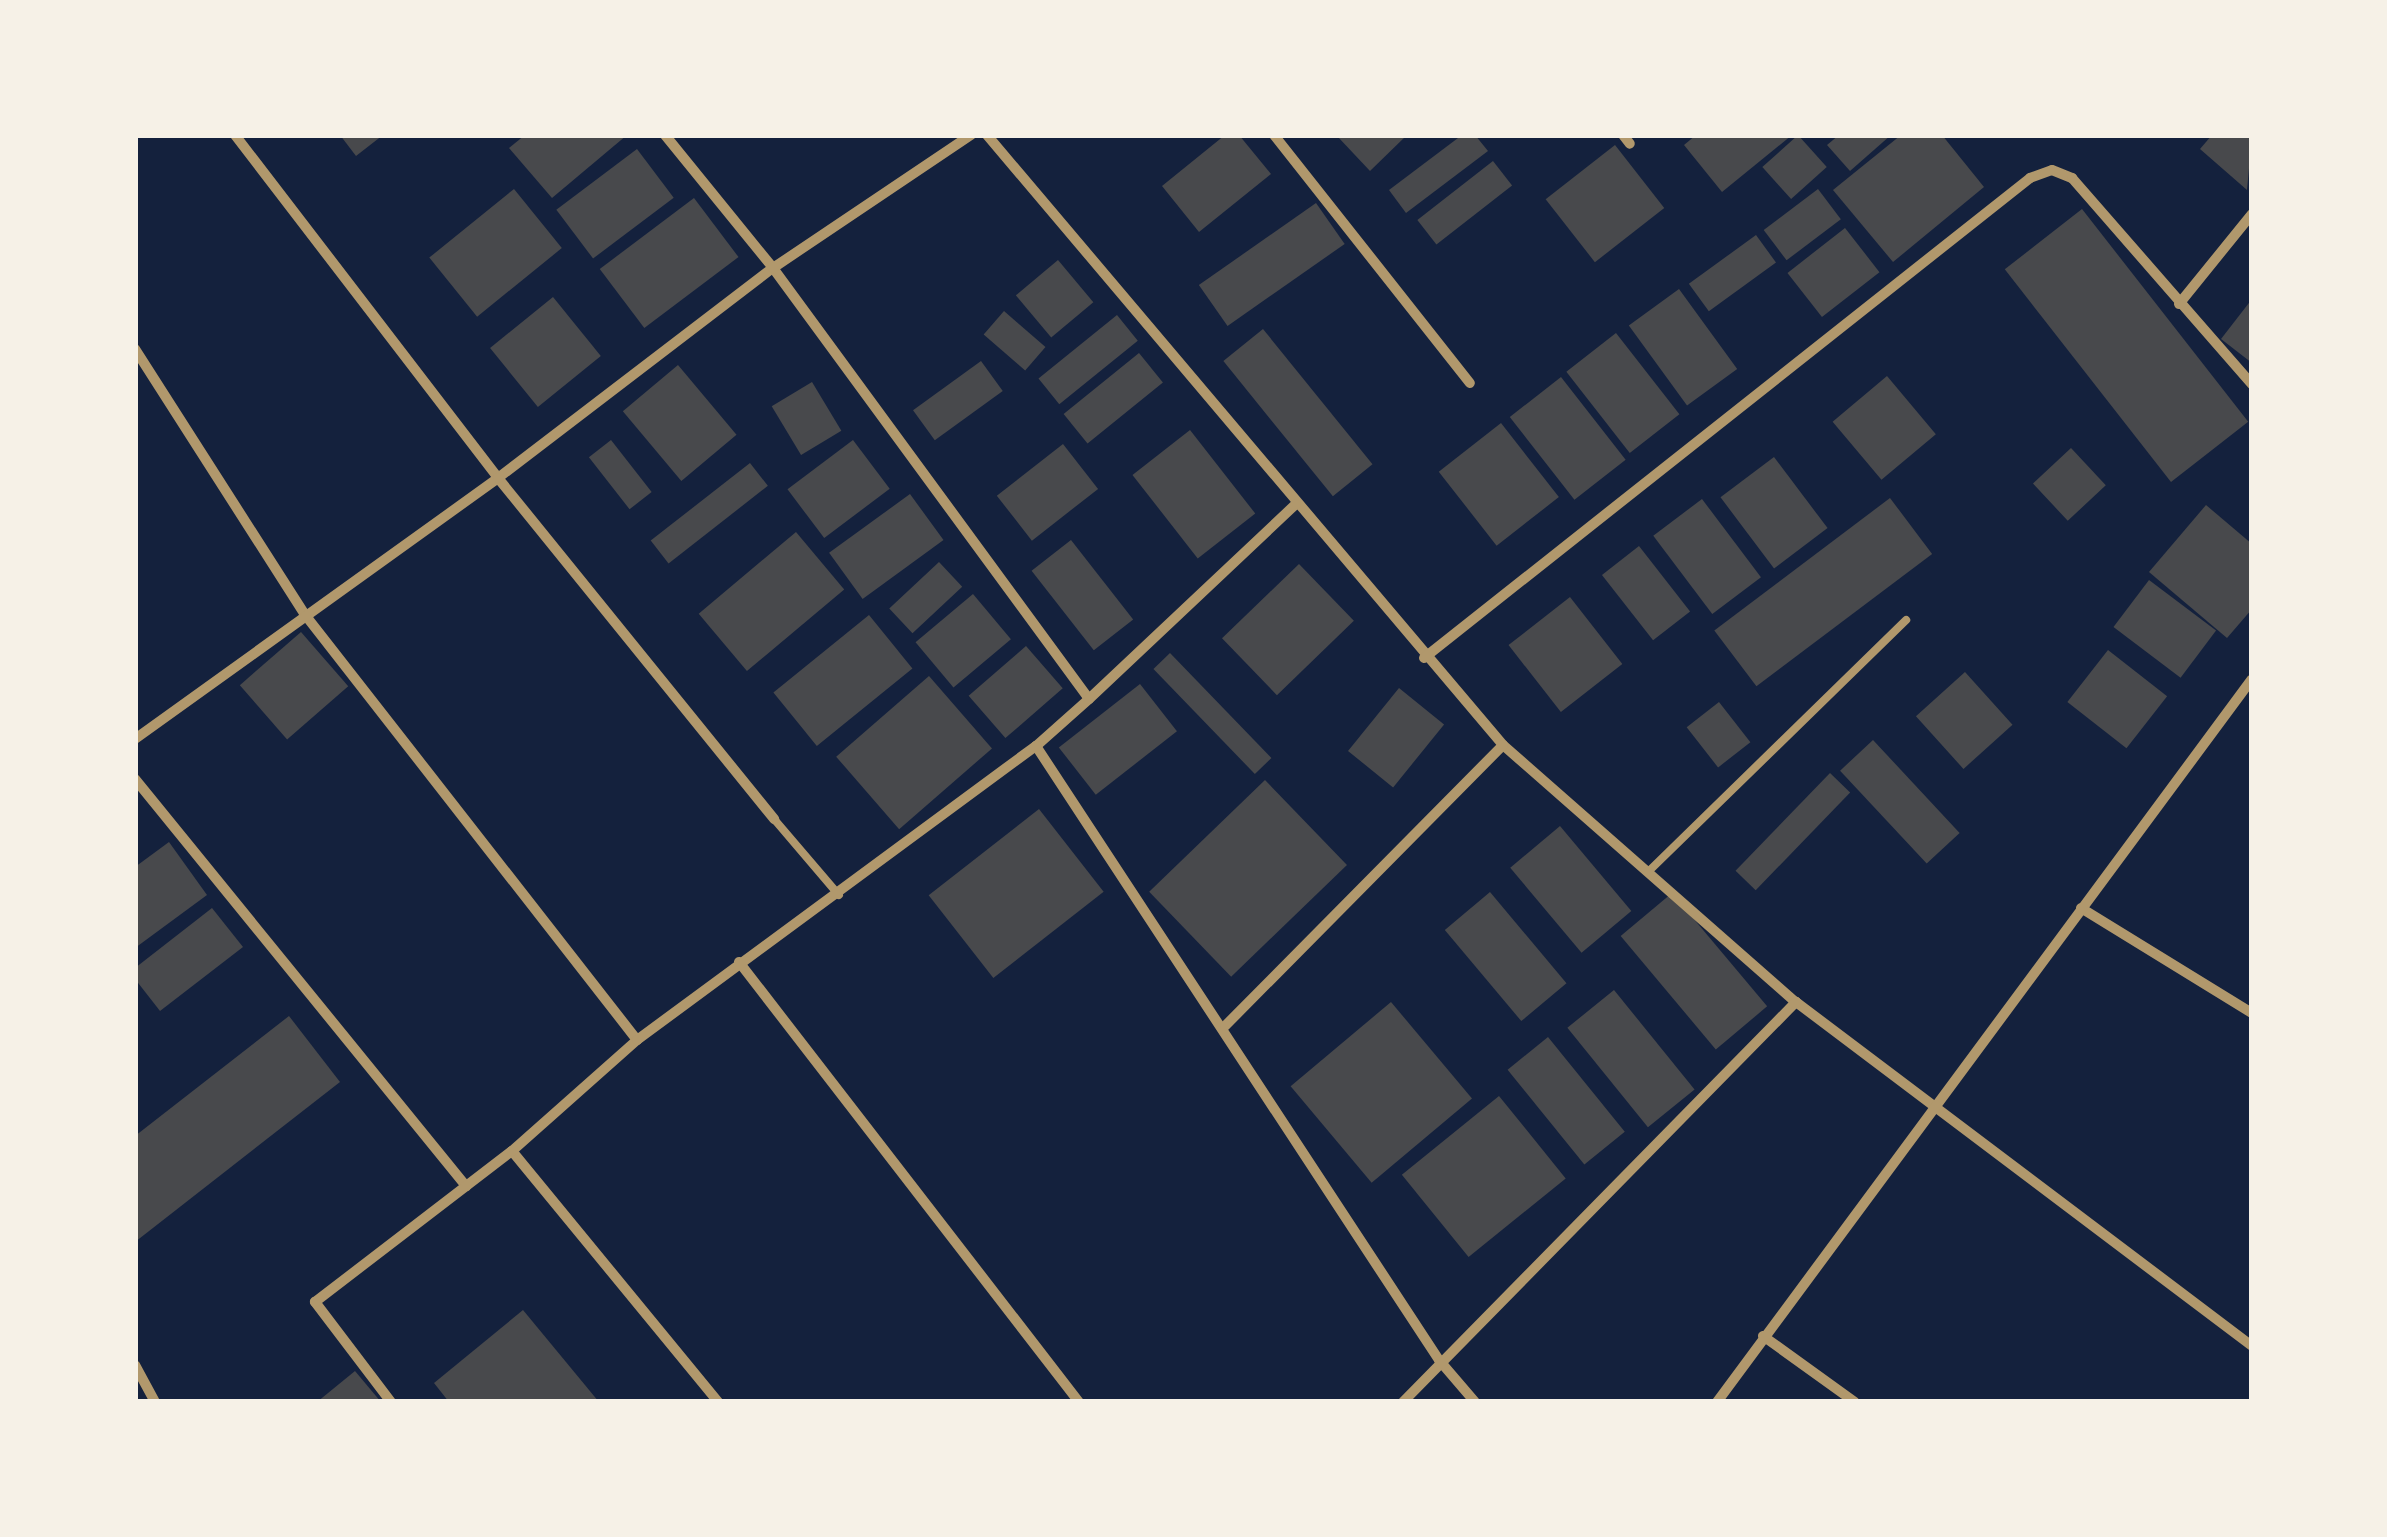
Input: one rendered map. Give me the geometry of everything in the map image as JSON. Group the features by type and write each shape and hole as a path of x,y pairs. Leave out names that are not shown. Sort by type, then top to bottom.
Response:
{"street":[{"path":"236,135 498,478 774,820"},
{"path":"665,135 772,268 1089,699"},
{"path":"135,740 498,478 772,268 971,135"},
{"path":"987,135 1424,658 1504,744 1796,1002 2252,1346"},
{"path":"1274,135 1470,382"},
{"path":"1424,658 2030,178 2052,170 2072,178 2252,384"},
{"path":"2179,304 2252,214"},
{"path":"135,350 306,616 637,1040"},
{"path":"390,1402 315,1302 512,1151 637,1040 739,962 840,896 1036,746 1296,504"},
{"path":"1716,1402 2252,679"},
{"path":"1224,1026 1504,744"},
{"path":"1036,746 1224,1026 1439,1360 1475,1402"},
{"path":"135,778 466,1186"},
{"path":"2081,908 2252,1013"},
{"path":"739,962 1080,1402"},
{"path":"1403,1402 1439,1360 1796,1002"},
{"path":"512,1151 718,1402"},
{"path":"1763,1336 1856,1402"},
{"path":"135,1365 155,1402"}],"lane":[{"path":"1650,870 1906,620"},
{"path":"774,820 840,896"}],"building":[{"path":"340,135 383,135 356,156"},
{"path":"525,135 627,135 552,198 509,148"},
{"path":"1225,135 1239,135 1271,174 1199,232 1162,186"},
{"path":"1341,135 1407,135 1370,171 1338,137"},
{"path":"1462,135 1475,135 1488,151 1406,213 1389,190"},
{"path":"1696,135 1792,135 1722,192 1684,145"},
{"path":"1798,135 1827,167 1791,199 1762,167"},
{"path":"1839,135 1891,135 1850,171 1827,145"},
{"path":"1901,135 1942,135 1984,187 1893,262 1833,190"},
{"path":"2212,135 2252,135 2247,190 2200,149"},
{"path":"1615,145 1664,208 1595,262 1546,199"},
{"path":"637,149 674,198 593,259 556,210"},
{"path":"1493,161 1512,185 1436,245 1417,220"},
{"path":"514,189 562,248 477,317 429,258"},
{"path":"1818,189 1841,219 1787,260 1764,230"},
{"path":"694,198 739,257 644,328 600,269"},
{"path":"1316,203 1345,244 1228,326 1199,285"},
{"path":"2082,209 2248,422 2171,482 2005,269"},
{"path":"1845,228 1879,272 1822,317 1787,273"},
{"path":"1756,235 1776,263 1709,311 1689,284"},
{"path":"1058,260 1093,302 1051,337 1016,295"},
{"path":"1679,289 1737,369 1687,406 1629,325"},
{"path":"553,297 601,356 538,407 490,348"},
{"path":"2252,299 2252,363 2221,339"},
{"path":"1004,311 1046,347 1025,370 984,334"},
{"path":"1117,315 1138,341 1059,404 1039,379"},
{"path":"1263,329 1373,464 1333,496 1223,361"},
{"path":"1616,333 1679,414 1630,453 1566,372"},
{"path":"1139,353 1163,383 1088,444 1064,414"},
{"path":"981,361 1003,391 935,440 913,410"},
{"path":"678,365 736,435 681,481 623,411"},
{"path":"1887,376 1936,434 1881,480 1833,422"},
{"path":"1561,377 1626,460 1574,500 1510,417"},
{"path":"812,382 841,431 801,455 772,406"},
{"path":"1501,423 1559,497 1497,546 1439,472"},
{"path":"1190,430 1255,514 1198,558 1132,475"},
{"path":"611,440 652,492 630,509 589,457"},
{"path":"853,440 890,489 824,538 788,489"},
{"path":"1063,444 1098,489 1032,541 997,496"},
{"path":"2071,448 2106,485 2068,521 2033,483"},
{"path":"1774,457 1828,528 1774,568 1720,497"},
{"path":"750,463 768,486 669,563 651,541"},
{"path":"910,494 944,540 863,599 829,553"},
{"path":"1890,498 1932,554 1756,686 1714,630"},
{"path":"1702,499 1761,577 1712,614 1653,536"},
{"path":"2206,505 2252,544 2252,609 2227,638 2149,572"},
{"path":"796,532 844,589 747,671 699,614"},
{"path":"1071,540 1133,620 1094,650 1032,571"},
{"path":"1639,546 1690,611 1653,640 1602,575"},
{"path":"939,562 962,587 912,633 889,608"},
{"path":"1299,564 1354,621 1277,695 1222,638"},
{"path":"2149,580 2216,631 2181,678 2113,627"},
{"path":"973,594 1011,639 953,687 916,642"},
{"path":"1570,597 1622,664 1561,712 1509,645"},
{"path":"869,615 912,669 817,746 773,692"},
{"path":"301,632 348,686 287,739 240,685"},
{"path":"1026,646 1063,688 1005,738 969,696"},
{"path":"2108,650 2167,696 2126,748 2067,702"},
{"path":"1170,653 1271,758 1255,774 1153,669"},
{"path":"1965,672 2013,725 1963,769 1916,716"},
{"path":"929,676 992,748 899,829 836,757"},
{"path":"1140,684 1177,731 1096,795 1059,747"},
{"path":"1399,688 1444,725 1393,787 1348,751"},
{"path":"1719,702 1750,742 1718,767 1687,727"},
{"path":"1873,740 1960,833 1927,864 1840,771"},
{"path":"1830,773 1850,792 1756,890 1736,871"},
{"path":"1265,780 1347,865 1231,977 1149,892"},
{"path":"1039,809 1104,892 993,978 929,895"},
{"path":"1560,826 1631,911 1582,953 1510,868"},
{"path":"169,842 207,895 135,948 135,867"},
{"path":"1490,892 1566,983 1521,1021 1445,930"},
{"path":"1672,893 1767,1006 1716,1049 1621,936"},
{"path":"212,908 243,947 160,1011 135,979 135,968"},
{"path":"1614,990 1695,1089 1648,1127 1567,1028"},
{"path":"1391,1002 1472,1099 1372,1183 1291,1086"},
{"path":"289,1016 340,1082 135,1242 135,1136"},
{"path":"1548,1037 1625,1132 1584,1165 1508,1070"},
{"path":"1499,1096 1566,1178 1469,1257 1402,1175"},
{"path":"523,1310 599,1402 449,1402 434,1383"},
{"path":"355,1371 381,1402 317,1402"}]}
